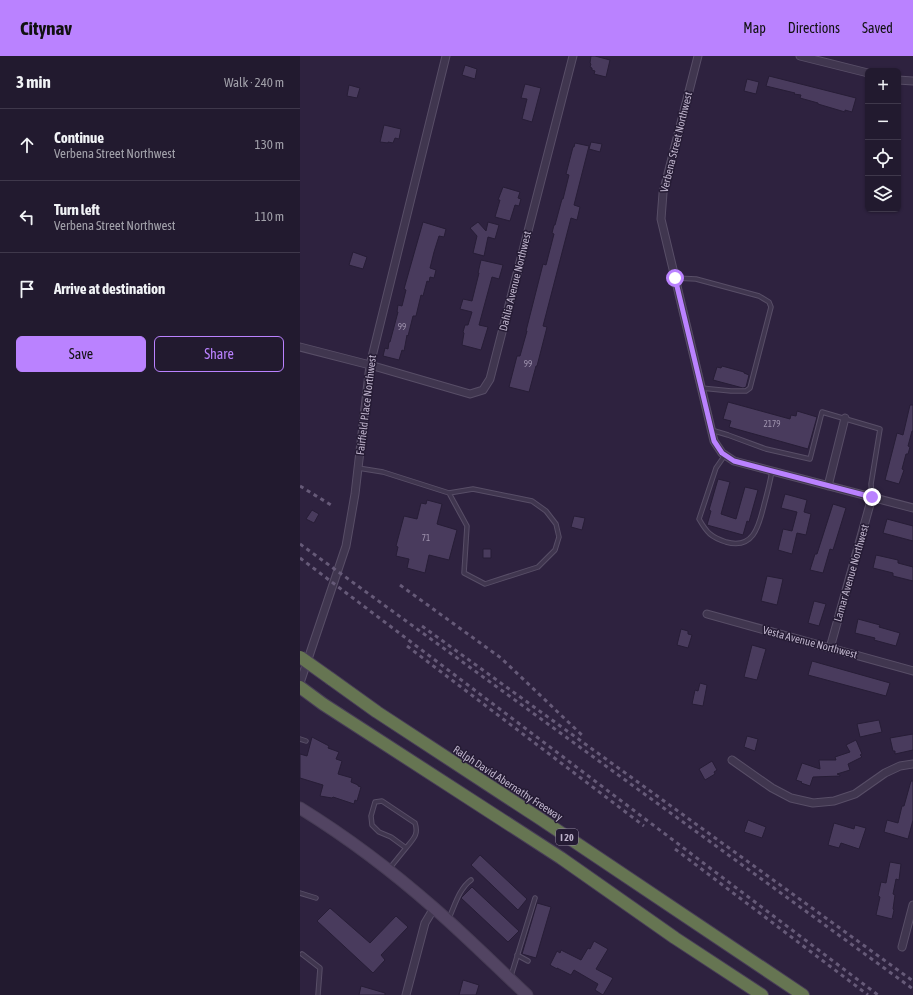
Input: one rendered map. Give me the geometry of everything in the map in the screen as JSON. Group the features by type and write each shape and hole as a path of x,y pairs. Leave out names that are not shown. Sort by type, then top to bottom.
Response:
{"highway":[{"name":"Ralph David Abernathy Freeway","path":"300,657 377,712 803,995"},
{"name":"I 20","path":"300,688 561,858 675,938 760,994"}],"main road":[{"path":"300,808 322,821 389,870 434,908 527,995"}],"street":[{"name":"Fairfield Place Northwest","path":"300,683 346,546 355,494 370,365 446,56"},
{"name":"Dahlia Avenue Northwest","path":"370,365 470,394 483,390 490,379 573,56"},
{"name":"Verbena Street Northwest","path":"698,56 663,193 661,219 714,441 722,453 734,461 913,508"},
{"path":"800,56 865,72"},
{"path":"901,80 913,81"},
{"path":"300,346 370,365"},
{"path":"828,486 845,418"},
{"name":"Lamar Avenue Northwest","path":"830,648 872,497"},
{"name":"Vesta Avenue Northwest","path":"707,614 913,671"},
{"path":"732,760 772,788 791,798 812,803 834,801 855,794 885,773 900,766 913,764"},
{"path":"902,947 913,905"},
{"path":"406,995 425,923 434,908"}],"lane":[{"path":"675,278 696,279 759,296 769,302 770,307 750,388 746,391 731,392 701,388"},
{"path":"712,430 766,449 810,459 822,412 880,429 871,484 872,497"},
{"path":"725,455 716,468 699,519 710,535 727,542 740,544 747,542 756,531 772,471"},
{"path":"358,468 383,472 449,493 473,489 532,502 546,511 556,524 559,537 555,550 538,567 485,584 464,573 466,526 449,493"},
{"path":"300,739 306,741"},
{"path":"389,870 406,848 415,836 417,829 415,823 382,801 376,802 371,816 372,826 379,832 391,837 406,848"},
{"path":"448,921 465,884 471,880"},
{"path":"300,893 316,898"},
{"path":"510,979 535,898"},
{"path":"302,954 320,968 318,995"},
{"path":"517,954 528,961"}],"building":[{"path":"591,56 610,60 606,77 594,74 595,71 590,67"},
{"path":"465,65 477,69 475,79 462,75"},
{"path":"769,76 856,98 852,112 845,110 845,112 818,104 800,98 801,95 766,86"},
{"path":"747,79 759,82 756,94 744,91"},
{"path":"525,84 541,88 532,122 522,119 527,99 521,98"},
{"path":"349,85 360,88 357,98 347,96"},
{"path":"384,125 401,129 399,139 395,138 393,143 380,142"},
{"path":"591,142 602,144 600,152 589,149"},
{"path":"575,143 589,146 574,205 580,207 577,220 571,218 543,326 547,327 529,392 509,387 517,356 520,356 527,331 543,264 546,265 554,234 552,233 554,225 569,175 566,174"},
{"path":"503,187 520,192 518,198 521,199 519,206 515,205 510,221 495,217 500,200 498,200"},
{"path":"423,222 446,229 444,237 439,236 430,268 436,270 434,278 430,277 429,282 427,281 423,296 421,295 416,316 413,316 404,351 402,350 399,360 383,356 385,348 388,349 398,312 398,305 402,306 406,290 404,289"},
{"path":"478,222 486,231 488,222 499,225 495,239 488,237 484,256 473,253 477,236 470,228"},
{"path":"353,252 367,257 363,269 349,265"},
{"path":"481,260 503,265 499,279 492,277 479,325 488,327 481,350 462,345 465,325 468,325 472,312 460,309 463,299 472,301"},
{"path":"722,366 744,372 749,375 746,387 743,388 713,380 717,367 721,368"},
{"path":"728,402 790,419 791,415 796,416 797,411 817,417 808,449 729,427 731,421 723,419"},
{"path":"910,405 913,405 913,431 908,446 910,447 908,454 906,454 902,469 904,470 899,484 885,480 897,433 903,435"},
{"path":"718,479 730,482 721,514 736,519 745,487 758,490 749,522 747,521 743,535 707,525 711,511 709,510"},
{"path":"785,494 807,500 804,512 811,514 806,535 797,533 792,554 778,550 783,529 792,531 797,512 781,508"},
{"path":"427,500 442,504 437,524 457,530 449,560 429,555 425,573 407,568 409,559 396,556 398,547 396,546 404,516 417,519 421,503 426,504"},
{"path":"833,504 846,508 833,550 830,549 823,573 810,570 815,554 817,554"},
{"path":"312,510 319,514 314,523 306,519"},
{"path":"574,516 585,518 582,530 571,527"},
{"path":"887,519 913,526 913,541 883,533"},
{"path":"483,549 491,549 491,558 483,558"},
{"path":"876,555 898,560 898,563 913,567 913,581 893,576 893,573 873,568"},
{"path":"767,576 783,579 777,605 761,601"},
{"path":"814,601 826,604 819,626 808,623"},
{"path":"858,619 880,625 879,627 900,633 896,646 874,640 875,638 855,633"},
{"path":"681,629 688,631 688,634 692,635 688,648 677,645"},
{"path":"752,645 766,649 757,680 744,677"},
{"path":"812,661 890,683 886,696 808,675"},
{"path":"700,683 707,685 703,706 692,704 695,690 698,691"},
{"path":"879,720 882,732 860,737 857,724"},
{"path":"913,734 913,750 895,754 890,738"},
{"path":"747,736 758,739 755,751 744,747"},
{"path":"312,737 329,746 328,748 339,752 336,759 342,761 338,774 352,778 351,782 361,787 357,801 355,800 354,804 333,797 320,796 323,785 300,778 300,754 307,756"},
{"path":"856,740 862,754 860,755 862,757 848,764 850,770 837,774 840,776 813,777 810,786 796,780 802,763 820,769 819,760 836,760 835,757 850,752 846,745"},
{"path":"712,761 717,770 714,772 715,774 705,780 699,769"},
{"path":"911,781 913,781 913,820 908,839 884,832 887,820 898,823 902,806 904,806"},
{"path":"748,820 766,827 762,838 744,832"},
{"path":"834,823 854,829 855,825 866,828 859,849 841,843 839,848 828,845"},
{"path":"480,855 527,899 518,910 471,865"},
{"path":"890,862 901,864 899,880 896,879 893,894 895,895 892,919 876,915 880,897 878,896 881,882 886,883"},
{"path":"472,887 519,931 508,942 461,898"},
{"path":"537,903 551,907 536,958 522,954"},
{"path":"330,908 370,943 396,916 408,927 381,955 385,960 373,973 317,921"},
{"path":"594,941 608,949 596,969 613,978 603,995 595,990 598,984 574,970 571,975 550,965 557,951 560,953 561,950 581,960 588,948 590,949"},
{"path":"463,980 479,985 476,995 459,995"},
{"path":"361,986 385,993 385,995 359,995"}],"railway":[{"path":"300,486 331,505"},
{"path":"300,544 913,989"},
{"path":"300,558 878,995"},
{"path":"400,585 501,658 584,737"},
{"path":"422,626 913,981"},
{"path":"407,646 644,826"},
{"path":"675,849 868,995"}],"route":[{"path":"675,278 714,441 722,453 734,461 872,497"}]}
